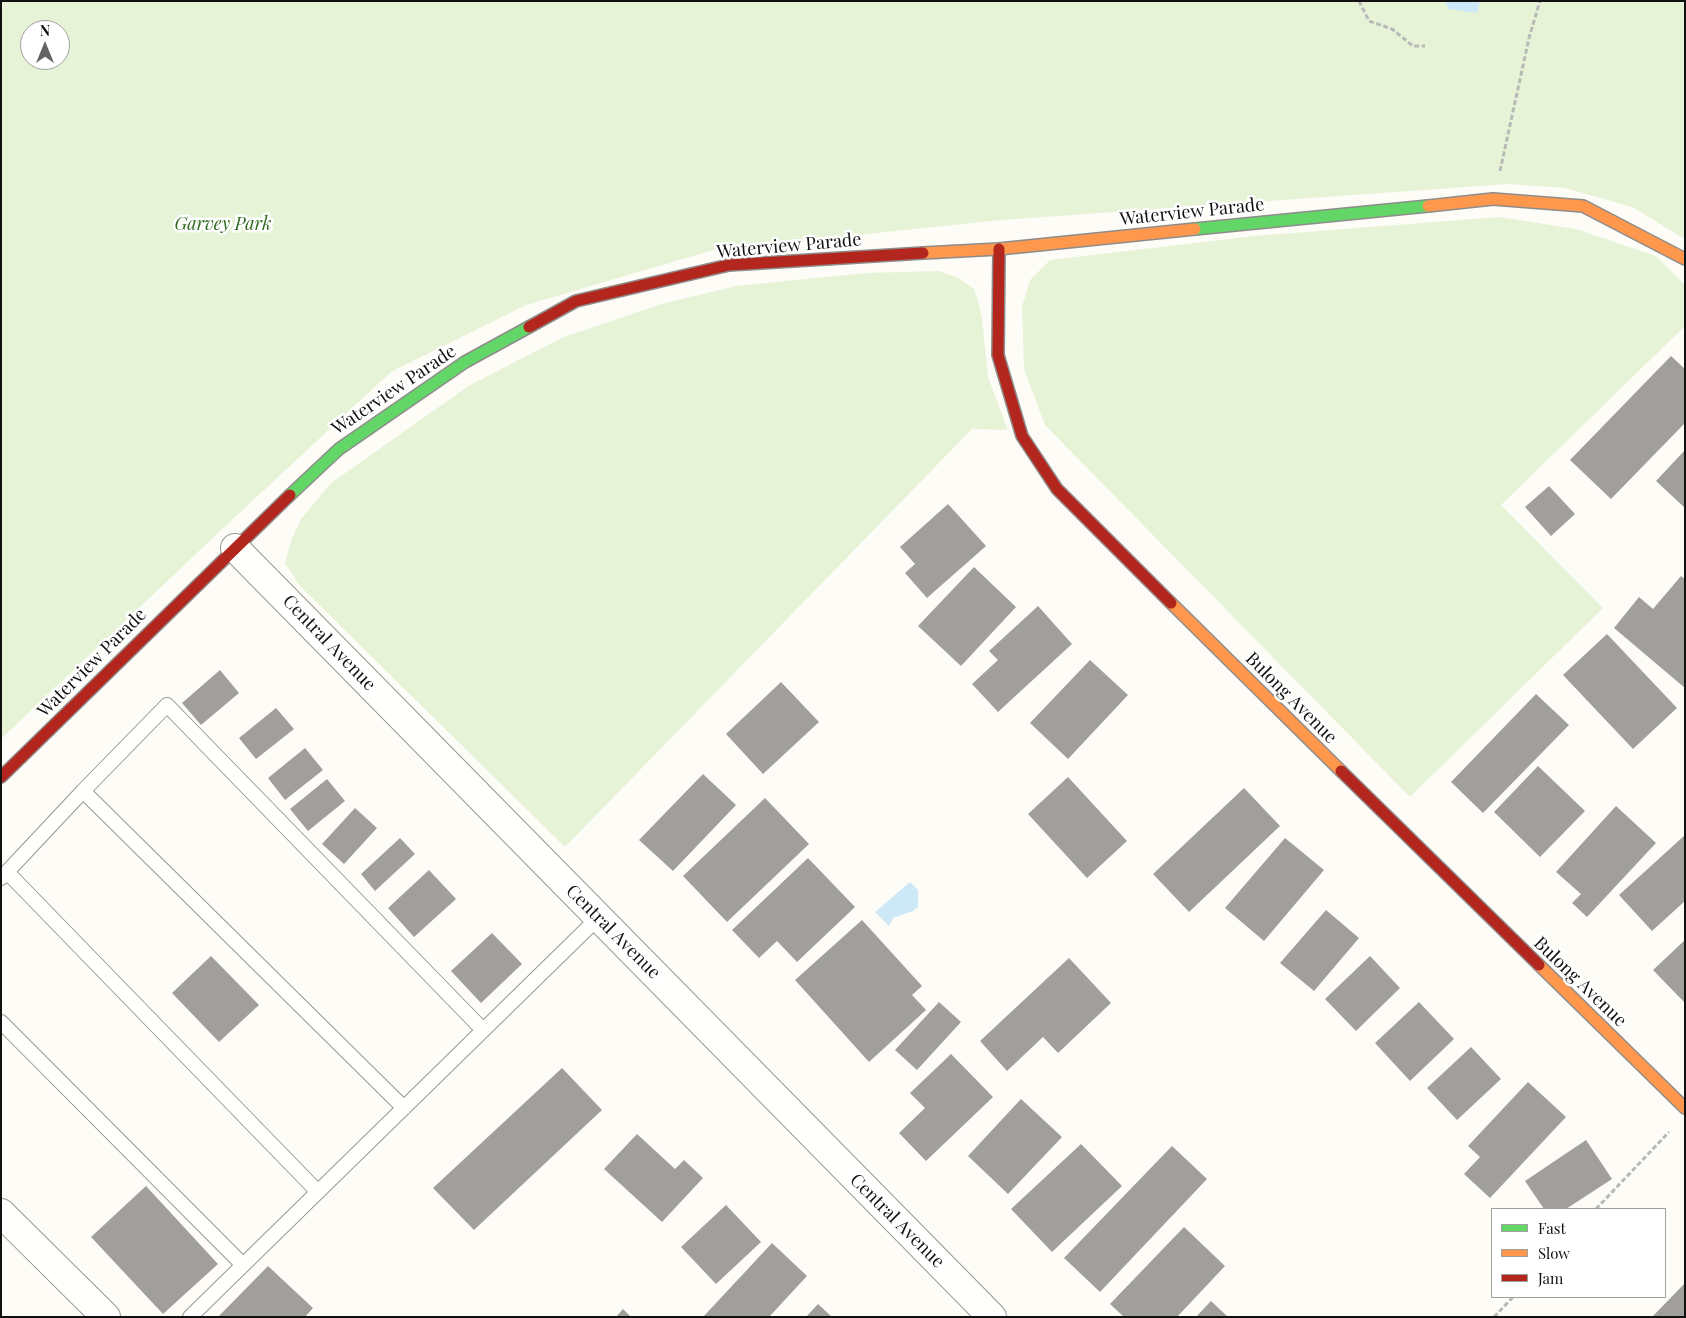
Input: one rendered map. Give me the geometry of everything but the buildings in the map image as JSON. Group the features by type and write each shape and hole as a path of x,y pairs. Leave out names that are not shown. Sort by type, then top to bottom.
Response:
{"street":[{"name":"Waterview Parade","path":"1,777 339,448 465,362 576,301 729,265 999,248 1493,199 1583,206 1684,259"},
{"name":"Bulong Avenue","path":"999,248 998,355 1022,436 1057,489 1273,705 1685,1108"},
{"name":"Central Avenue","path":"235,548 992,1317"},
{"path":"1,1213 106,1317"}],"lane":[{"path":"318,1192 4,875 167,705 483,1030"},
{"path":"83,791 404,1108"},
{"path":"190,1317 599,918"},
{"path":"1,1022 242,1265"}],"path":[{"path":"1359,1 1369,21 1392,29 1413,46 1426,46"},
{"path":"1493,199 1529,38 1540,1"},
{"path":"1597,1208 1671,1130"},
{"path":"1494,1317 1512,1298"}],"green space":[{"name":"Garvey Park","path":"1,1 1685,1 1685,239 1632,207 1565,188 1508,184 1001,220 713,250 526,305 391,372 1,739"},
{"path":"1499,217 1576,229 1656,256 1685,285 1685,326 1501,505 1603,608 1410,797 1045,425 1024,369 1022,307 1030,280 1050,260 1254,236"},
{"path":"939,271 958,278 974,289 982,319 988,377 1008,430 972,429 565,847 300,586 285,563 291,541 301,519 331,483 470,385 564,337 662,304 736,286 866,273"}],"water":[{"path":"1445,1 1480,1 1477,13 1448,9"},
{"path":"910,882 918,890 918,907 913,911 893,918 889,926 875,912"}],"traffic: fast":[{"path":"1195,229 1428,206"},
{"path":"290,495 339,449 465,362 529,327"}],"traffic: slow":[{"path":"1428,206 1493,199 1583,206 1685,259"},
{"path":"923,253 999,249 1195,229"},
{"path":"1171,603 1341,771"},
{"path":"1539,965 1685,1108"}],"traffic: jam":[{"path":"999,249 998,355 1022,436 1057,489 1171,603"},
{"path":"529,327 576,301 729,265 923,253"},
{"path":"1,777 290,495"},
{"path":"1341,771 1539,965"}]}
